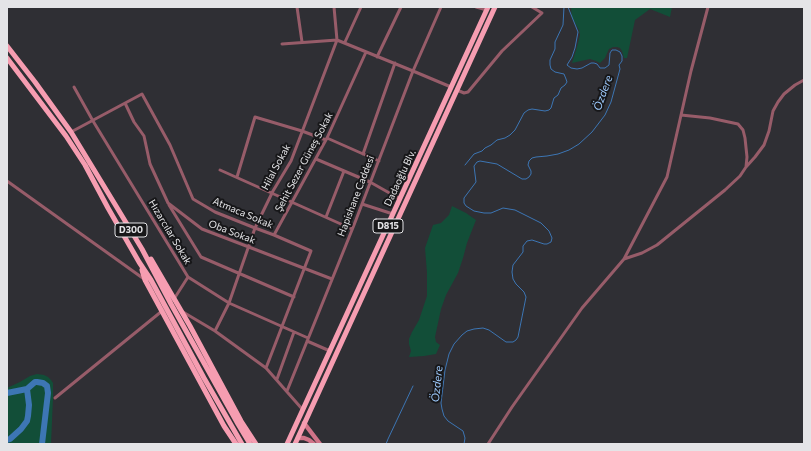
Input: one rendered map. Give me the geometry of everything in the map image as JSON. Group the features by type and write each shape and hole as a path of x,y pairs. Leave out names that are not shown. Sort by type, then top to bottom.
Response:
{"highway":[{"name":"Dadaoğlu Blv.","path":"295,444 495,7"},
{"name":"Dadaoğlu Blv.","path":"287,444 488,8"},
{"name":"D300","path":"7,46 36,82 71,132 142,249 171,304 250,444"},
{"name":"D300","path":"7,58 66,136 85,165 242,444"},
{"path":"142,249 149,256 156,267 240,421 256,444"},
{"path":"139,262 145,280 224,426 236,444"}],"main road":[{"path":"304,423 320,444"},
{"path":"298,438 304,438 308,442 314,444"}],"street":[{"path":"297,7 302,42"},
{"name":"Hilal Sokak","path":"215,331 229,303 255,228 272,193 291,160 337,40 334,7"},
{"path":"345,42 361,7"},
{"path":"377,57 401,7"},
{"name":"Hapishane Caddesi","path":"287,391 379,161 413,70 441,7"},
{"path":"476,7 488,8"},
{"path":"457,90 464,93 468,92 502,51 542,13 532,7"},
{"path":"488,444 512,407 582,308 624,259 667,177 691,70 708,7"},
{"path":"282,44 337,40 345,42 377,57 413,70 451,88"},
{"name":"Şehit Sezer Güneş Sokak","path":"274,235 327,139 366,52"},
{"path":"363,154 395,63"},
{"path":"624,259 642,253 657,245 740,176 764,145 769,131 773,111 778,102 784,94 804,80"},
{"name":"Hızarcılar Sokak","path":"74,88 188,277 229,303 294,332 330,351"},
{"name":"Atmaca Sokak","path":"125,103 142,94 170,145 193,199 215,212 311,251 305,269"},
{"path":"71,132 125,103"},
{"name":"Oba Sokak","path":"125,103 134,122 144,136 150,164 168,203 202,229 332,279"},
{"path":"681,115 710,118 738,124 743,130 745,138 747,157 746,167"},
{"path":"237,177 254,116 327,139 379,161"},
{"path":"316,159 370,182 400,199"},
{"path":"220,170 352,229"},
{"path":"326,217 344,171"},
{"path":"7,181 145,280"},
{"path":"168,203 201,257 294,297"},
{"path":"362,204 393,214"},
{"path":"266,368 281,326 305,269"},
{"path":"174,299 188,277"},
{"path":"180,309 215,331 266,368 303,410"},
{"path":"55,398 162,311"},
{"path":"276,380 294,332"}],"green space":[{"path":"672,7 670,17 650,9 635,20 627,58 624,58 620,48 613,47 609,49 605,58 600,63 590,59 572,63 580,35 572,17 571,8"},
{"path":"452,206 476,220 458,273 446,295 441,309 435,337 436,342 440,345 436,354 409,357 411,351 409,339 419,320 427,296 425,248 433,225 441,223 449,215"},
{"path":"37,374 48,377 53,383 51,444 7,444 7,388"}],"waterway":[{"path":"465,165 474,154 482,151 497,140 510,135 515,130 524,113 528,110 532,109 545,111 551,108 554,98 558,95 561,88 567,82 564,74 555,72 551,69 550,65 550,60 555,49 555,42 563,25 564,7"},
{"name":"Özdere","path":"464,444 465,438 463,431 448,421 444,416 442,409 441,403 445,370 449,354 454,344 462,335 467,331 474,329 483,328 489,330 506,342 513,342 516,340 518,337 526,297 524,292 513,279 513,265 523,252 523,246 527,241 532,240 547,244 551,242 552,238 549,231 541,223 515,210 503,208 491,213 484,213 474,211 466,206 464,203 464,198 476,182 474,166 480,161 497,164 522,179 526,179 531,174 528,165 532,158 558,154 579,144 592,132 605,115 611,102 620,69 619,65 622,61 620,52 612,50 610,53 609,65 605,68 600,68 594,63 577,69 571,68 567,65 572,57 578,32 568,7"},
{"path":"7,393 27,389 35,382 43,383 47,386 48,393 42,444"},
{"path":"386,444 413,386"},
{"path":"7,440 21,429 27,421 29,405 27,389"}]}
